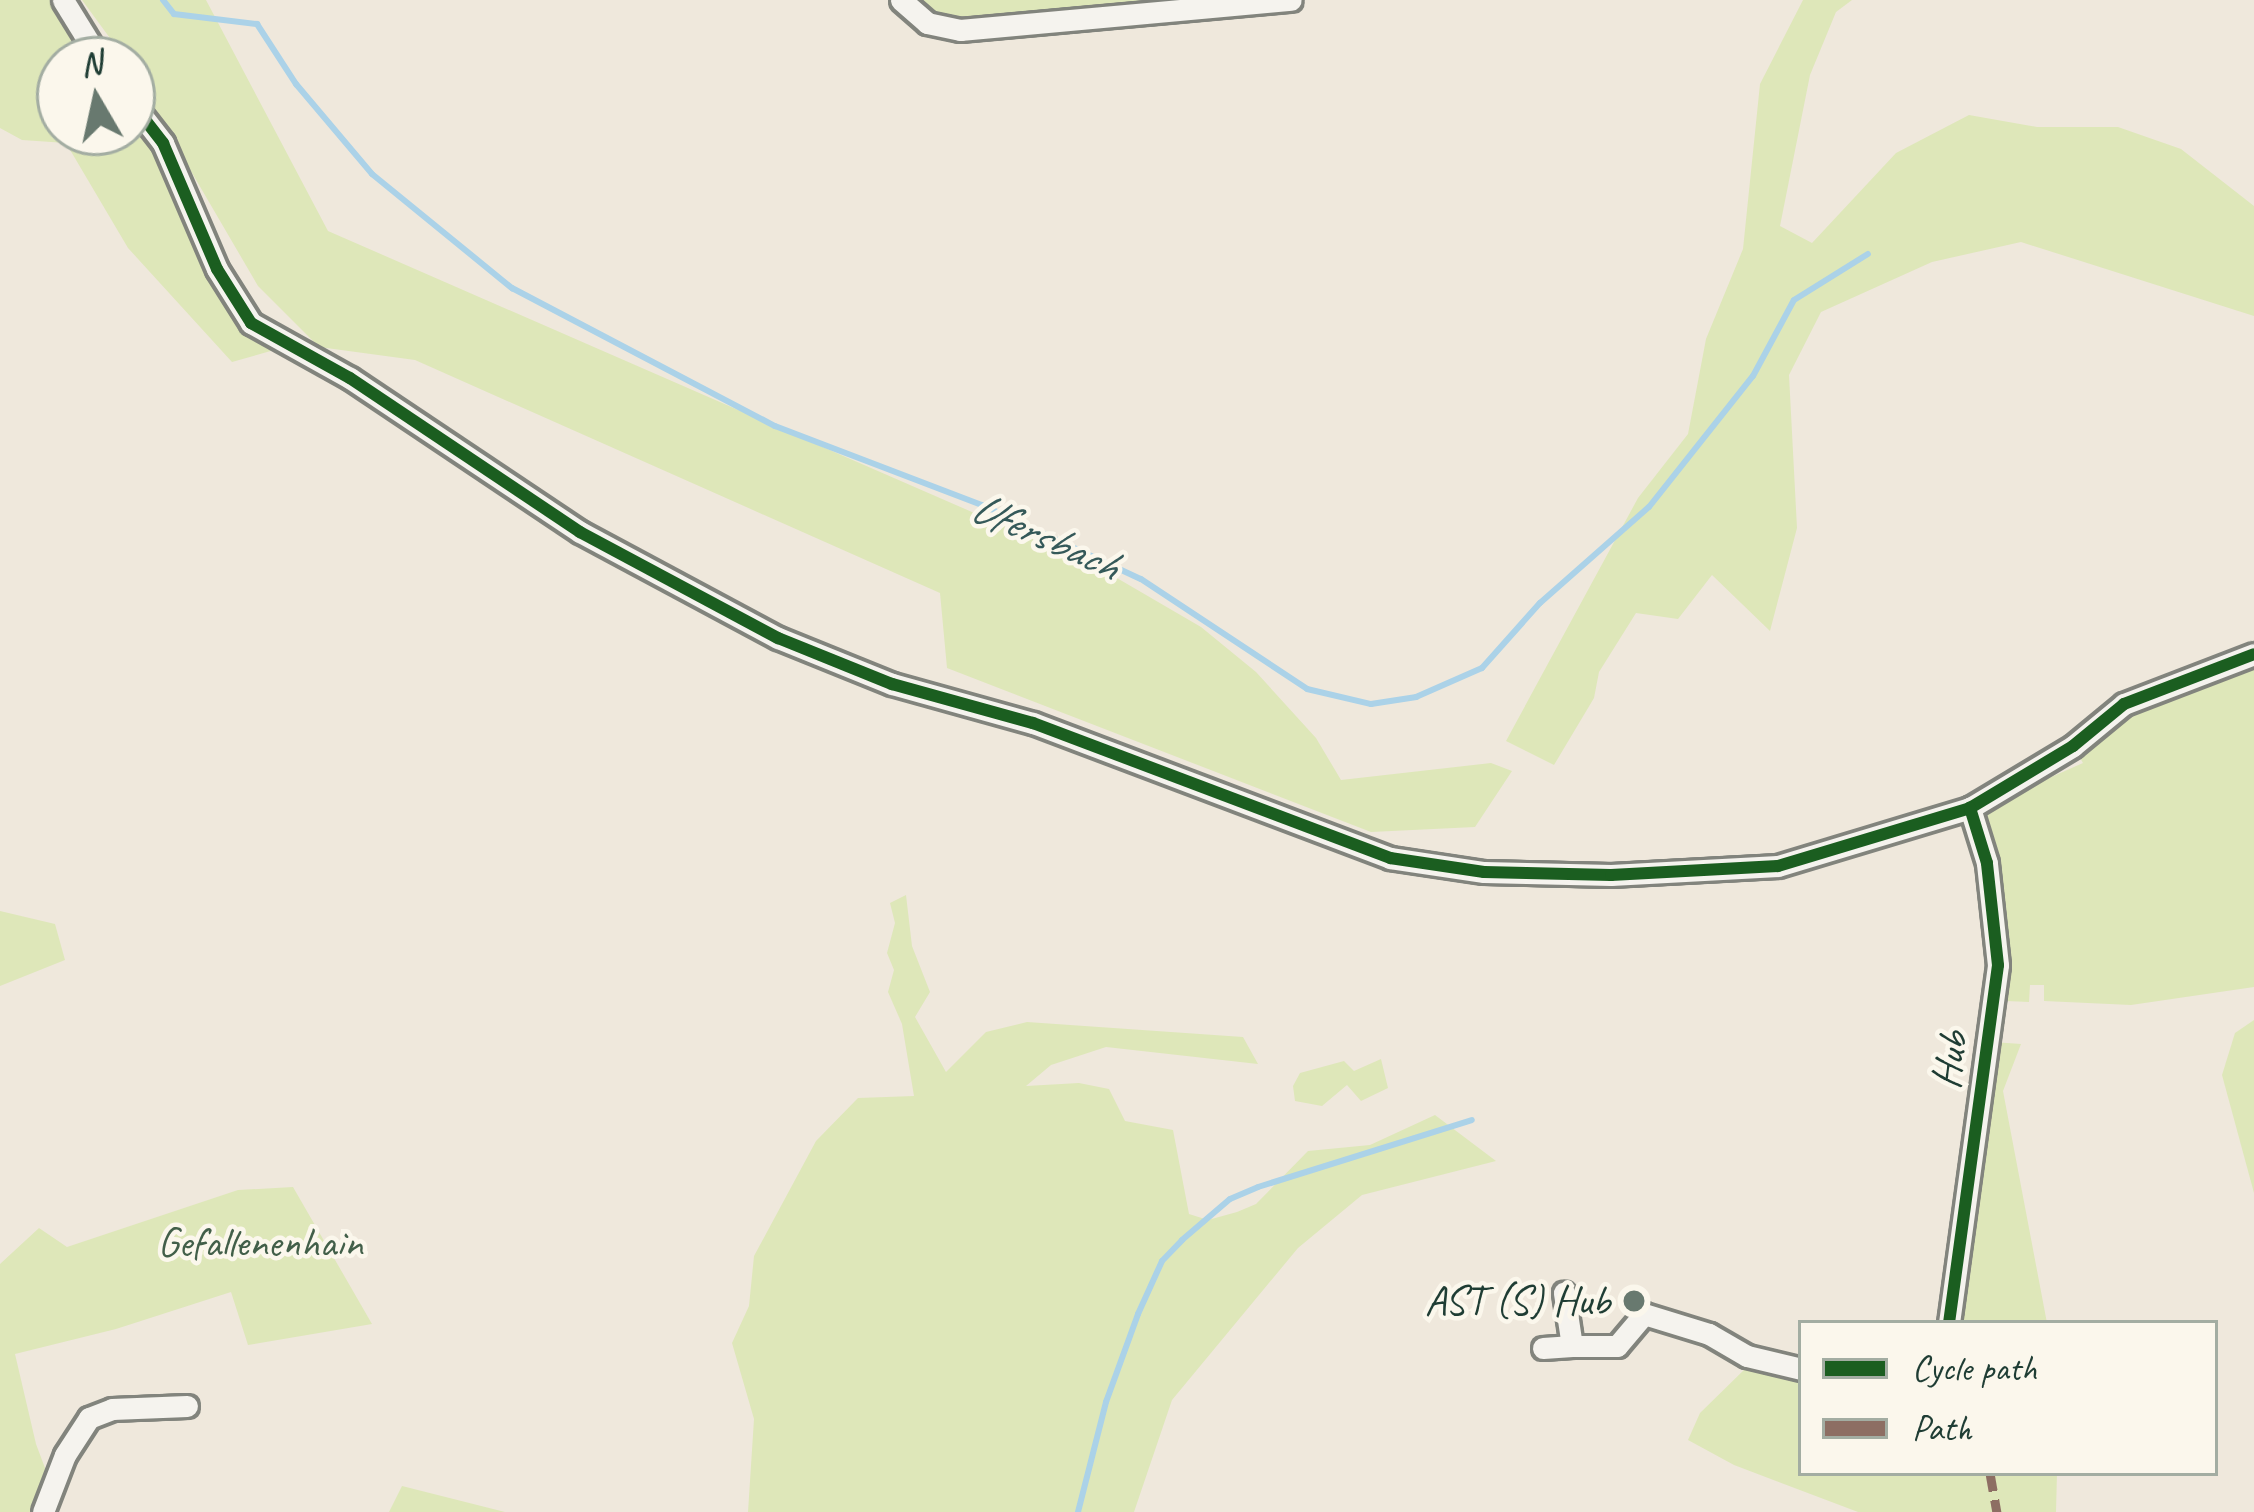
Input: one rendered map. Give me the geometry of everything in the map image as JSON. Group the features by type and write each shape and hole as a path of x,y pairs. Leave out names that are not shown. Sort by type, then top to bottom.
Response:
{"street":[{"path":"63,0 85,36"},
{"path":"902,0 927,22 960,31 1291,0"},
{"path":"156,132 217,269 251,322 350,378 580,532 778,638 892,684 1033,722 1390,858 1484,872 1611,875 1778,866 1970,808 2073,746 2124,704 2254,654"},
{"name":"Hub","path":"1949,1320 1997,965 1987,862 1970,808"},
{"path":"1564,1293 1572,1346"},
{"path":"1543,1348 1617,1346 1644,1314 1709,1334 1747,1355 1798,1368"},
{"path":"43,1512 65,1455 88,1418 112,1409 187,1406"}],"green space":[{"path":"0,0 54,0 78,36 36,36 36,141 22,140 0,128"},
{"path":"82,0 206,0 328,231 1098,567 1201,627 1256,672 1316,738 1341,780 1491,763 1512,771 1475,827 1371,832 947,668 940,593 415,360 319,347 258,286 156,111 156,36 108,36"},
{"path":"917,0 1212,0 958,17 926,9"},
{"path":"1803,0 1852,0 1836,12 1810,75 1780,226 1812,243 1896,153 1969,115 2037,127 2118,127 2181,149 2254,206 2254,316 2021,242 1932,262 1821,312 1789,375 1797,528 1770,631 1712,575 1678,619 1636,613 1599,672 1594,698 1554,765 1506,741 1638,498 1688,434 1706,339 1743,249 1760,84"},
{"path":"74,156 154,156 240,317 274,350 232,362 128,248"},
{"path":"2254,654 2254,987 2131,1005 2044,1001 2044,985 2030,985 2029,1002 2006,1001 2004,912 1982,816 1999,800 2083,763 2073,746 2124,704"},
{"path":"906,895 912,946 930,992 915,1017 946,1072 986,1032 1027,1022 1243,1037 1258,1064 1106,1047 1051,1065 1026,1086 1079,1083 1109,1089 1125,1121 1173,1130 1189,1214 1208,1220 1237,1212 1256,1204 1308,1151 1370,1145 1435,1115 1496,1161 1362,1195 1298,1248 1172,1400 1134,1512 748,1512 754,1419 732,1343 749,1306 754,1256 816,1141 858,1098 914,1096 902,1024 888,992 894,970 887,953 895,923 890,903"},
{"path":"0,911 55,924 65,960 0,986"},
{"path":"2254,1020 2254,1193 2222,1075 2235,1033"},
{"path":"1993,1042 2021,1044 2003,1091 2046,1320 1957,1320"},
{"path":"1381,1059 1388,1088 1361,1101 1347,1085 1322,1106 1295,1101 1293,1086 1300,1073 1344,1061 1354,1071"},
{"name":"Gefallenenhain","path":"293,1187 372,1324 248,1345 231,1292 116,1329 15,1354 36,1444 54,1492 43,1512 0,1512 0,1264 39,1228 67,1247 238,1190"},
{"path":"1749,1365 1798,1377 1798,1476 2057,1476 2056,1512 1858,1512 1734,1465 1688,1440 1700,1413"},
{"path":"402,1486 505,1512 389,1512"}],"waterway":[{"name":"Ufersbach","path":"163,0 174,14 257,24 296,84 372,174 512,288 775,426 982,505 1141,579 1307,689 1371,704 1416,697 1482,668 1540,603 1649,507 1753,376 1794,300 1868,254"},
{"path":"1078,1512 1106,1402 1138,1314 1162,1261 1182,1240 1230,1199 1258,1187 1472,1120"}],"marked path":[{"path":"1991,1476 1997,1512"}],"cycle path":[{"path":"156,134 217,269 251,323 350,378 580,532 778,638 892,684 1033,723 1390,858 1484,872 1611,875 1778,866 1970,808 2073,746 2124,704 2254,654"},
{"path":"1949,1320 1998,965 1987,863 1970,808"}],"place":[{"name":"AST (S) Hub","path":"1634,1301"}]}
